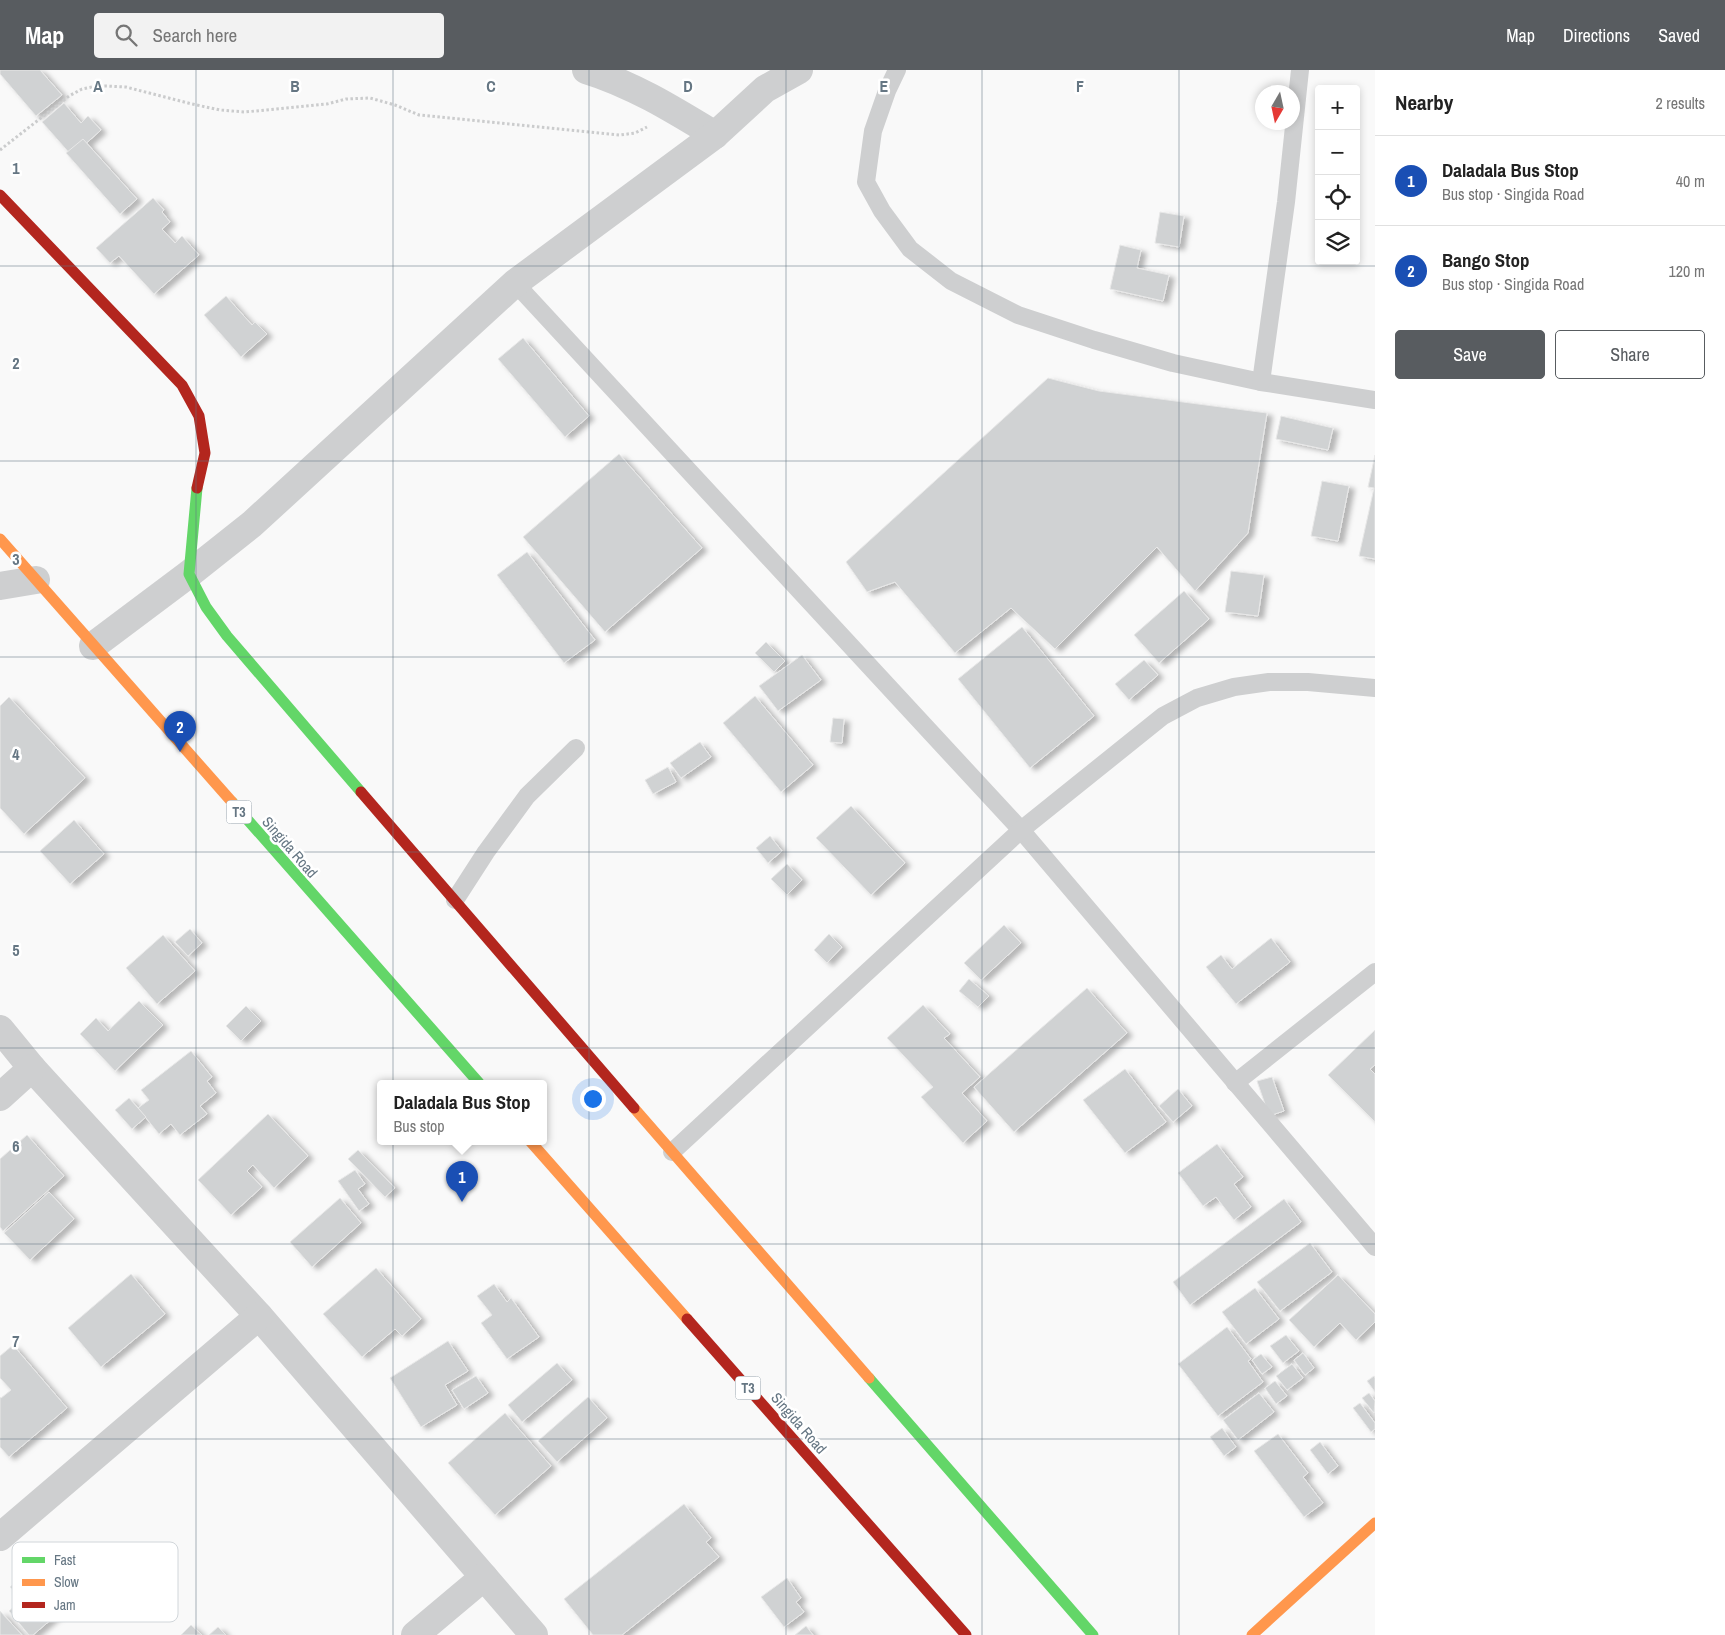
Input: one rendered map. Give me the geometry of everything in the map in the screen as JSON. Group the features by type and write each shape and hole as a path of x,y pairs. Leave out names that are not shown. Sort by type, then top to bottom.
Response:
{"main road":[{"path":"0,196 182,385 199,416 205,453 195,497 189,574 206,608 228,636 672,1152 1093,1635"},
{"name":"Singida Road","path":"0,539 476,1080"},
{"name":"Singida Road","path":"534,1145 966,1635"},
{"path":"1252,1635 1375,1524"}],"street":[{"path":"586,70 606,76 669,107 715,135"},
{"path":"93,646 252,524 515,283 715,135 765,89 799,70"},
{"path":"0,586 36,580"},
{"path":"0,1029 32,1068 259,1316 534,1635"},
{"path":"0,1097 32,1068"},
{"path":"0,1537 259,1316"},
{"path":"415,1635 484,1577"}],"lane":[{"path":"897,70 887,91 873,131 866,182 882,212 910,249 951,281 1018,315 1094,340 1174,363 1261,382 1375,400"},
{"path":"1261,382 1286,202 1300,70"},
{"path":"515,283 1021,830 1375,1247"},
{"path":"672,1152 1021,830 1163,716 1197,698 1234,687 1270,682 1308,682 1375,688"},
{"path":"455,900 486,852 527,796 576,748"},
{"path":"1235,1083 1375,972"}],"path":[{"path":"0,150 69,96 82,90 106,86 126,87 220,110 245,112 327,104 346,99 370,98 395,105 419,115 620,135 642,131 669,107"}],"building":[{"path":"0,70 40,70 62,95 36,116 0,74"},
{"path":"64,103 81,123 88,116 101,130 72,156 42,122"},
{"path":"83,139 137,199 120,214 66,153"},
{"path":"153,198 164,210 162,212 170,222 162,229 175,243 182,236 199,255 154,294 119,256 110,263 96,248"},
{"path":"1160,212 1184,216 1179,247 1155,243"},
{"path":"1120,245 1141,250 1137,268 1169,275 1163,301 1110,289"},
{"path":"226,296 252,325 255,322 267,334 241,357 204,315"},
{"path":"523,338 589,416 565,437 498,359"},
{"path":"1048,378 1099,391 1267,413 1248,533 1195,591 1157,547 1055,649 1011,608 955,653 895,582 867,592 846,562"},
{"path":"1281,416 1333,428 1328,450 1276,439"},
{"path":"619,454 702,548 605,632 523,537"},
{"path":"1375,455 1375,559 1359,556 1374,488 1368,487"},
{"path":"1322,481 1349,486 1338,541 1311,536"},
{"path":"527,552 595,640 564,663 497,575"},
{"path":"1231,571 1264,575 1258,616 1225,612"},
{"path":"1184,591 1209,619 1159,663 1134,635"},
{"path":"1022,627 1094,716 1030,768 958,679"},
{"path":"766,642 785,661 774,672 755,653"},
{"path":"802,655 821,680 778,711 759,686"},
{"path":"1144,660 1158,675 1129,700 1115,684"},
{"path":"755,696 813,765 781,792 723,723"},
{"path":"9,697 85,778 24,834 0,808 0,706"},
{"path":"833,718 844,719 842,743 830,742"},
{"path":"700,742 711,757 681,778 670,763"},
{"path":"668,767 676,782 653,794 645,780"},
{"path":"851,806 905,863 871,895 816,838"},
{"path":"74,820 104,854 70,884 40,851"},
{"path":"770,836 782,851 768,863 756,848"},
{"path":"787,864 802,880 787,895 771,879"},
{"path":"1004,925 1021,943 981,980 964,963"},
{"path":"190,929 202,943 188,956 175,942"},
{"path":"829,934 842,947 827,963 814,950"},
{"path":"163,935 195,971 157,1004 126,968"},
{"path":"1271,938 1290,962 1236,1004 1206,967 1221,955 1232,969"},
{"path":"969,979 989,996 978,1007 959,991"},
{"path":"1087,988 1127,1033 1014,1132 974,1087"},
{"path":"139,1001 163,1025 115,1071 80,1034 96,1018 108,1031"},
{"path":"923,1005 950,1034 944,1038 980,1077 962,1093 987,1121 963,1143 921,1097 933,1087 887,1038"},
{"path":"246,1006 261,1021 241,1041 226,1026"},
{"path":"1375,1030 1375,1065 1370,1069 1375,1074 1375,1122 1328,1075"},
{"path":"191,1051 212,1077 207,1081 216,1093 200,1106 207,1114 180,1135 171,1124 159,1134 138,1108 149,1100 141,1090"},
{"path":"1125,1069 1166,1122 1125,1153 1083,1100"},
{"path":"1272,1077 1284,1111 1269,1116 1257,1081"},
{"path":"1178,1089 1192,1106 1173,1122 1159,1106"},
{"path":"129,1098 146,1117 132,1129 115,1110"},
{"path":"268,1114 308,1156 274,1188 253,1165 247,1171 262,1187 231,1215 198,1180"},
{"path":"27,1135 64,1176 3,1231 0,1227 0,1159"},
{"path":"1217,1144 1243,1177 1234,1184 1251,1207 1234,1220 1216,1197 1203,1206 1178,1173"},
{"path":"358,1150 395,1188 385,1197 348,1159"},
{"path":"355,1170 365,1184 358,1189 369,1204 359,1211 338,1181"},
{"path":"49,1192 74,1219 30,1260 4,1233"},
{"path":"340,1198 361,1223 312,1267 290,1242"},
{"path":"1284,1199 1301,1222 1190,1305 1173,1282"},
{"path":"1310,1243 1332,1272 1280,1311 1257,1282"},
{"path":"376,1268 421,1319 402,1336 395,1329 362,1357 323,1314"},
{"path":"131,1274 165,1314 101,1367 68,1328"},
{"path":"1338,1275 1375,1314 1375,1322 1356,1340 1340,1323 1314,1347 1289,1320"},
{"path":"494,1284 507,1302 511,1298 539,1337 507,1359 481,1323 492,1315 477,1296"},
{"path":"1255,1288 1279,1319 1246,1344 1222,1312"},
{"path":"1227,1327 1251,1359 1248,1361 1263,1382 1218,1416 1178,1364"},
{"path":"1286,1335 1299,1351 1283,1363 1270,1346"},
{"path":"448,1341 468,1371 445,1385 457,1405 421,1427 390,1378"},
{"path":"13,1345 67,1408 9,1457 0,1447 0,1397 11,1390 0,1378 0,1356"},
{"path":"1303,1353 1314,1368 1305,1375 1294,1360"},
{"path":"1261,1354 1272,1367 1262,1374 1252,1360"},
{"path":"557,1363 572,1380 522,1422 508,1405"},
{"path":"1292,1364 1303,1378 1287,1390 1276,1376"},
{"path":"476,1376 488,1393 464,1409 452,1390"},
{"path":"1374,1376 1375,1378 1375,1392 1367,1381"},
{"path":"1275,1381 1287,1396 1276,1404 1265,1388"},
{"path":"1259,1393 1274,1412 1238,1440 1223,1420"},
{"path":"1369,1393 1375,1401 1374,1413 1362,1398"},
{"path":"588,1397 607,1418 557,1462 538,1441"},
{"path":"1360,1403 1375,1423 1375,1429 1371,1432 1353,1408"},
{"path":"505,1413 551,1466 495,1515 448,1463"},
{"path":"1222,1428 1236,1447 1224,1456 1210,1437"},
{"path":"1278,1434 1308,1473 1303,1477 1323,1503 1304,1517 1254,1451"},
{"path":"1320,1442 1338,1466 1328,1474 1310,1450"},
{"path":"684,1504 711,1538 706,1542 719,1557 622,1635 593,1635 564,1599"},
{"path":"787,1578 801,1598 796,1602 804,1612 784,1627 761,1597"},
{"path":"0,1611 22,1635 0,1635"},
{"path":"18,1622 48,1622 33,1635 29,1635"},
{"path":"191,1625 202,1635 181,1635"},
{"path":"806,1626 813,1635 795,1635"},
{"path":"218,1627 226,1635 209,1635"}],"traffic: fast":[{"path":"197,488 189,574 206,607 227,636 361,792"},
{"path":"232,802 476,1080"},
{"path":"869,1378 1093,1635"}],"traffic: slow":[{"path":"0,539 232,802"},
{"path":"634,1108 869,1378"},
{"path":"534,1145 687,1319"},
{"path":"1252,1635 1375,1523"}],"traffic: jam":[{"path":"0,195 182,385 199,416 205,453 197,488"},
{"path":"361,792 634,1108"},
{"path":"687,1319 966,1635"}],"place":[{"name":"Bango Stop","path":"180,752"},
{"name":"Daladala Bus Stop","path":"462,1202"}]}
